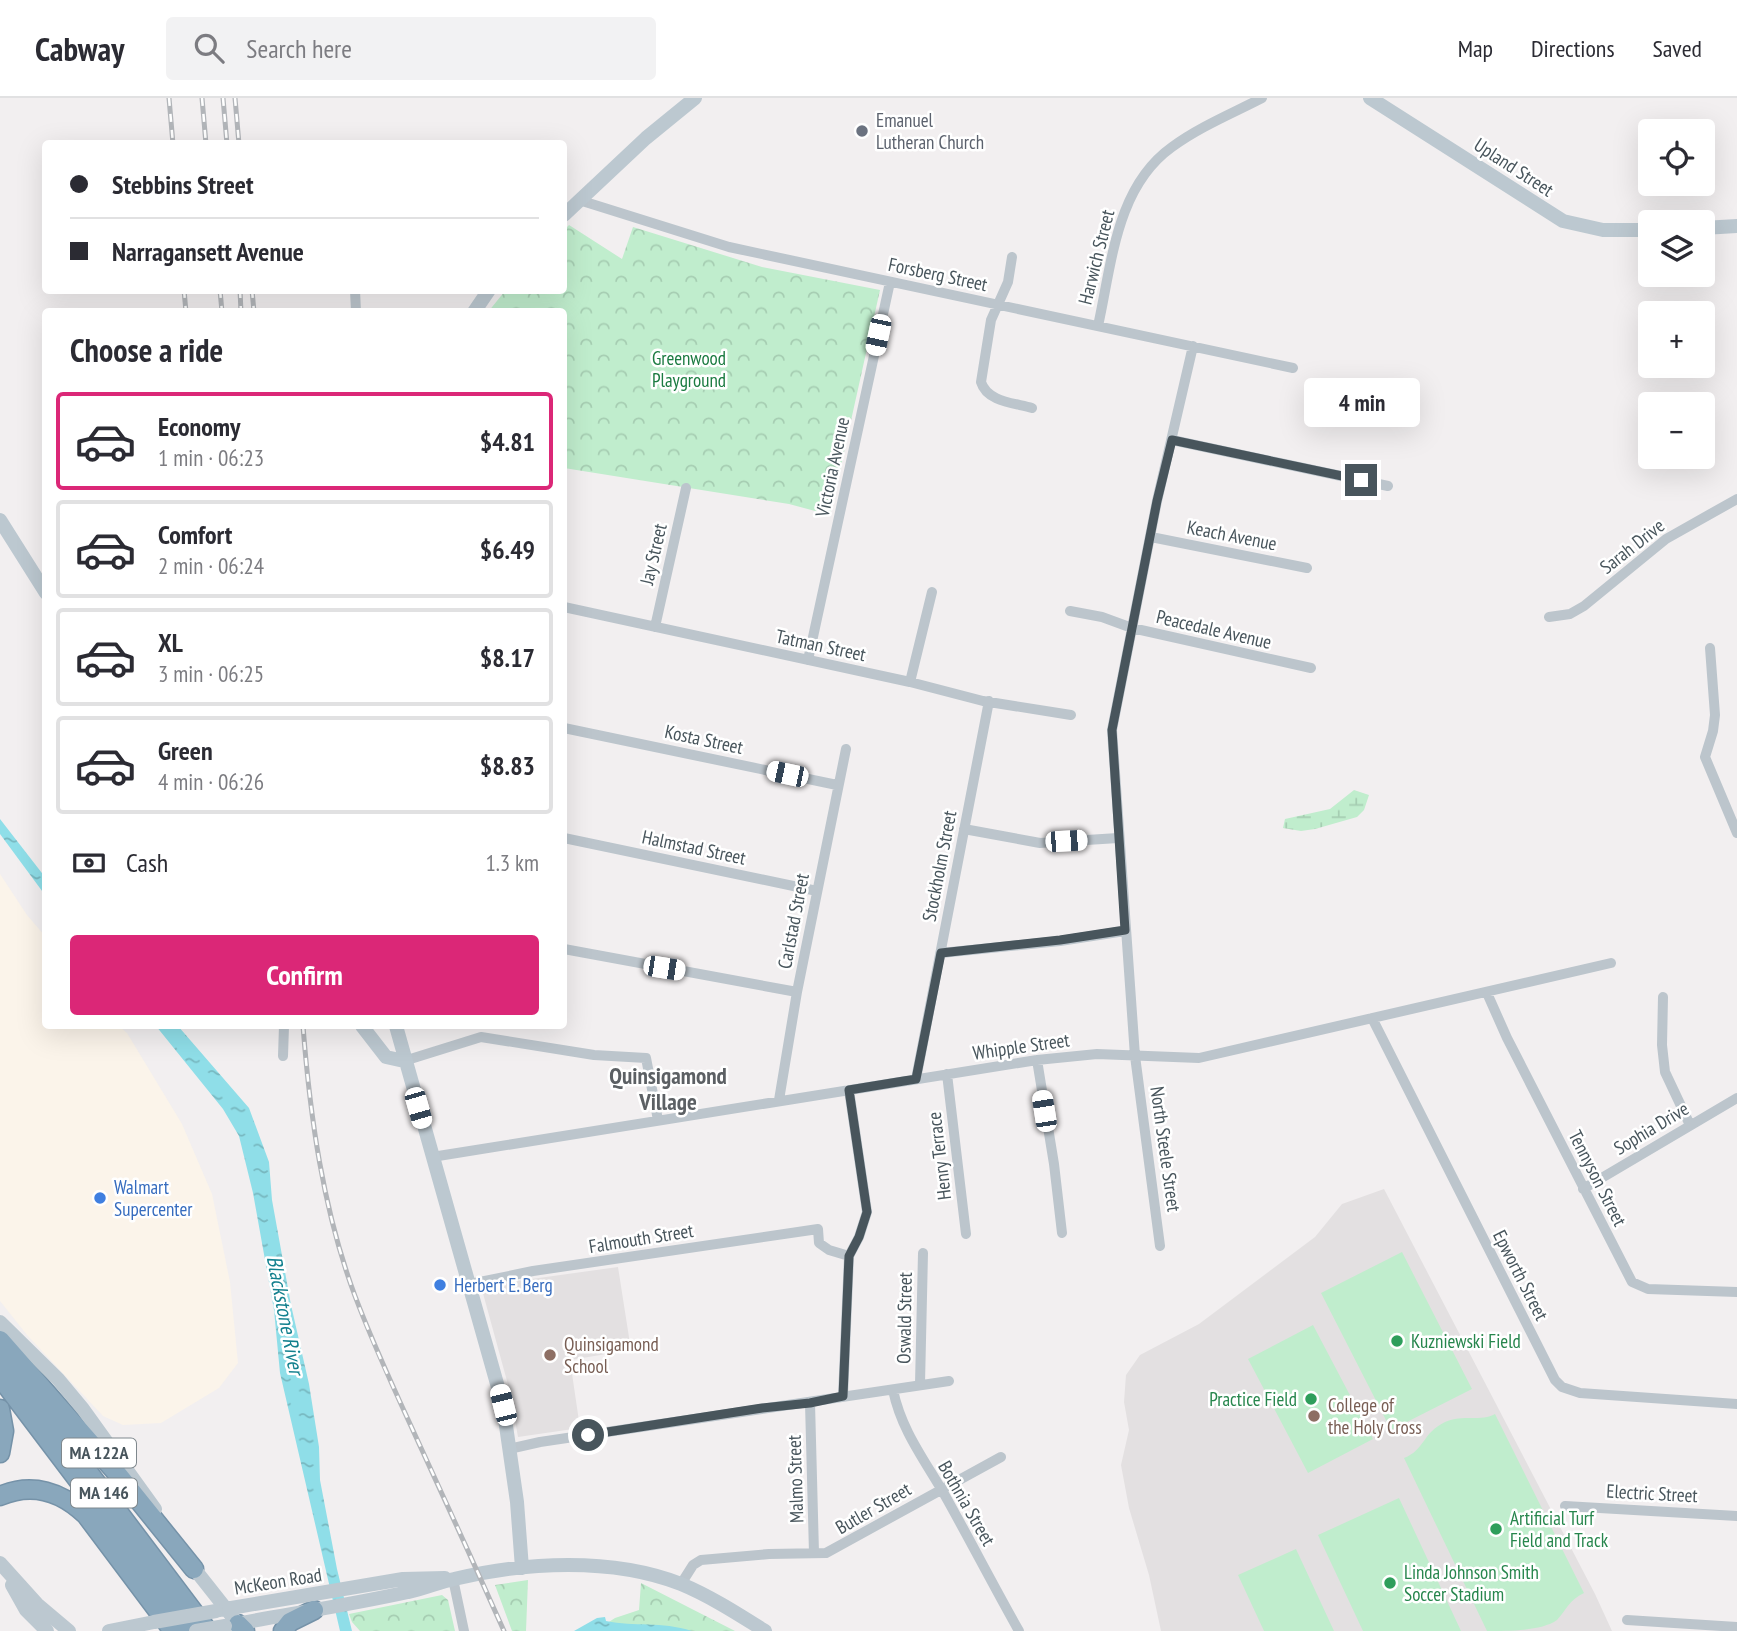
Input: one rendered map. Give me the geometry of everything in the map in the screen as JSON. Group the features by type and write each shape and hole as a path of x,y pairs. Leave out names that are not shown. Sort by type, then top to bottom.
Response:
{"highway":[{"name":"MA 122A","path":"0,1340 115,1471 194,1569"},
{"name":"MA 146","path":"0,1355 229,1628"},
{"name":"MA 146","path":"0,1377 194,1631"},
{"path":"0,1409 4,1431 0,1453"},
{"path":"0,1496 11,1491 40,1489 60,1496 77,1507 173,1631"},
{"path":"283,1631 312,1602"}],"main road":[{"path":"567,212 646,138 695,98"},
{"name":"Upland Street","path":"1370,98 1563,221 1584,228 1638,230"},
{"path":"1715,227 1737,226"},
{"path":"0,520 42,587"},
{"path":"364,1029 386,1057 404,1061"},
{"path":"397,1029 503,1405 517,1502 522,1568"},
{"path":"0,1322 58,1380 97,1427 194,1569"},
{"name":"McKeon Road","path":"109,1631 220,1610 312,1602 362,1593 414,1578 453,1579 522,1568 563,1566 618,1569 653,1575 681,1584 765,1631"},
{"path":"4,1569 15,1594 26,1610 47,1631"},
{"path":"4,1569 37,1604 69,1631"},
{"name":"MA 122A","path":"194,1569 229,1628"},
{"name":"McKeon Road","path":"194,1631 229,1628 312,1602"}],"street":[{"name":"Harwich Street","path":"1098,326 1121,222 1127,204 1147,171 1174,146 1262,98"},
{"name":"Forsberg Street","path":"579,200 729,247 1293,368"},
{"path":"1012,257 1008,282 991,320 981,373 982,386 992,397 1032,408"},
{"name":"Victoria Avenue","path":"808,660 890,282"},
{"name":"North Steele Street","path":"1160,1246 1135,1056 1112,730 1151,537 1194,346"},
{"path":"1172,440 1388,486"},
{"name":"Jay Street","path":"655,626 686,488"},
{"name":"Sarah Drive","path":"1549,617 1570,614 1584,606 1666,539 1737,499"},
{"name":"Keach Avenue","path":"1151,537 1307,568"},
{"path":"910,682 932,592"},
{"name":"Tatman Street","path":"567,608 989,701 1071,715"},
{"name":"Peacedale Avenue","path":"1070,611 1102,617 1132,628 1311,668"},
{"path":"1710,648 1714,715 1713,732 1705,757 1737,833"},
{"name":"Stockholm Street","path":"916,1079 989,701"},
{"name":"Kosta Street","path":"567,729 838,785"},
{"name":"Carlstad Street","path":"779,1100 797,992 846,749"},
{"path":"964,829 1040,843 1118,838"},
{"name":"Halmstad Street","path":"567,839 817,891"},
{"path":"941,953 1125,930"},
{"path":"567,950 797,992"},
{"name":"Whipple Street","path":"432,1157 1037,1060 1097,1054 1199,1058 1611,963"},
{"name":"Tennyson Street","path":"1487,993 1507,1038 1632,1282 1648,1289 1737,1293"},
{"path":"1663,997 1662,1045 1665,1072 1690,1125"},
{"name":"Epworth Street","path":"1373,1018 1555,1380 1562,1387 1580,1393 1737,1404"},
{"path":"283,1056 284,1029"},
{"path":"404,1061 481,1037 594,1055 646,1058 658,1120"},
{"path":"1037,1060 1062,1233"},
{"name":"Henry Terrace","path":"947,1074 966,1234"},
{"path":"843,1396 849,1256 867,1212 849,1090"},
{"name":"Sophia Drive","path":"1584,1189 1737,1098"},
{"name":"Falmouth Street","path":"470,1284 818,1229 819,1242 829,1250 849,1256"},
{"name":"Oswald Street","path":"920,1384 923,1253"},
{"path":"509,1449 540,1442 949,1381"},
{"name":"Bothnia Street","path":"893,1390 897,1412 905,1428 1019,1631"},
{"name":"Malmo Street","path":"810,1403 814,1553"},
{"name":"Butler Street","path":"681,1584 693,1565 701,1560 768,1554 826,1553 839,1548 1001,1457"},
{"name":"Electric Street","path":"1565,1506 1737,1516"},
{"path":"453,1579 464,1631"},
{"path":"1628,1620 1737,1627"}],"shaded area":[{"path":"0,874 42,932 42,1029 122,1029 182,1124 212,1194 230,1282 238,1363 219,1388 161,1423 123,1425 103,1416 27,1335 0,1301"},
{"name":"College of the Holy Cross","path":"1384,1189 1612,1631 1161,1631 1149,1575 1129,1508 1121,1465 1129,1430 1124,1402 1126,1375 1140,1355 1199,1324 1315,1237 1342,1204"},
{"name":"Quinsigamond School","path":"618,1267 631,1350 570,1360 580,1428 518,1437 510,1392 481,1286"}],"green space":[{"name":"Greenwood Playground","path":"569,225 622,259 633,227 762,267 880,290 830,515 789,504 567,468 567,308 491,308 503,294 567,294"},
{"path":"1354,790 1369,795 1364,810 1357,817 1315,829 1301,831 1283,828 1285,819 1330,809"},
{"name":"Kuzniewski Field","path":"1402,1252 1472,1389 1391,1430 1321,1293"},
{"name":"Practice Field","path":"1313,1325 1373,1439 1308,1473 1248,1359"},
{"path":"1495,1414 1584,1593 1572,1602 1557,1620 1534,1628 1487,1631 1404,1458 1416,1451 1437,1426 1445,1422 1458,1418 1484,1418"},
{"name":"Linda Johnson Smith Soccer Stadium","path":"1399,1498 1461,1631 1363,1631 1318,1535"},
{"path":"1296,1549 1334,1631 1264,1631 1238,1575"},
{"path":"528,1580 526,1631 512,1631 495,1585"},
{"path":"641,1583 735,1631 595,1631 615,1618 639,1610"},
{"path":"442,1595 448,1600 455,1631 360,1631 349,1614"}],"water":[{"path":"0,819 42,873 42,891 0,834"},
{"name":"Blackstone River","path":"158,1029 181,1029 249,1108 269,1162 272,1200 309,1384 319,1447 320,1480 352,1631 340,1631 280,1373 274,1310 253,1193 239,1136 223,1109"},
{"path":"605,1617 606,1621 617,1623 670,1626 692,1631 574,1631 597,1618"}],"railway":[{"path":"169,98 173,140"},
{"path":"202,98 206,140"},
{"path":"223,98 227,140"},
{"path":"235,98 239,140"},
{"path":"184,294 186,308"},
{"path":"220,294 222,308"},
{"path":"240,294 241,308"},
{"path":"252,294 254,308"},
{"path":"303,1029 326,1197 355,1296 504,1631"}],"place":[{"name":"Emanuel Lutheran Church","path":"862,131"},
{"name":"Walmart Supercenter","path":"100,1198"},
{"name":"Herbert E. Berg","path":"440,1285"},
{"name":"Kuzniewski Field","path":"1397,1341"},
{"name":"Quinsigamond School","path":"550,1355"},
{"name":"Practice Field","path":"1311,1399"},
{"name":"College of the Holy Cross","path":"1314,1416"},
{"name":"Artificial Turf Field and Track","path":"1496,1529"},
{"name":"Linda Johnson Smith Soccer Stadium","path":"1390,1583"}],"district":[{"name":"Quinsigamond Village","path":"668,1089"}],"route":[{"path":"588,1435 843,1396 848,1332 849,1256 867,1212 849,1090 916,1079 941,953 1125,930 1113,759 1113,719 1172,440 1361,480"}]}
